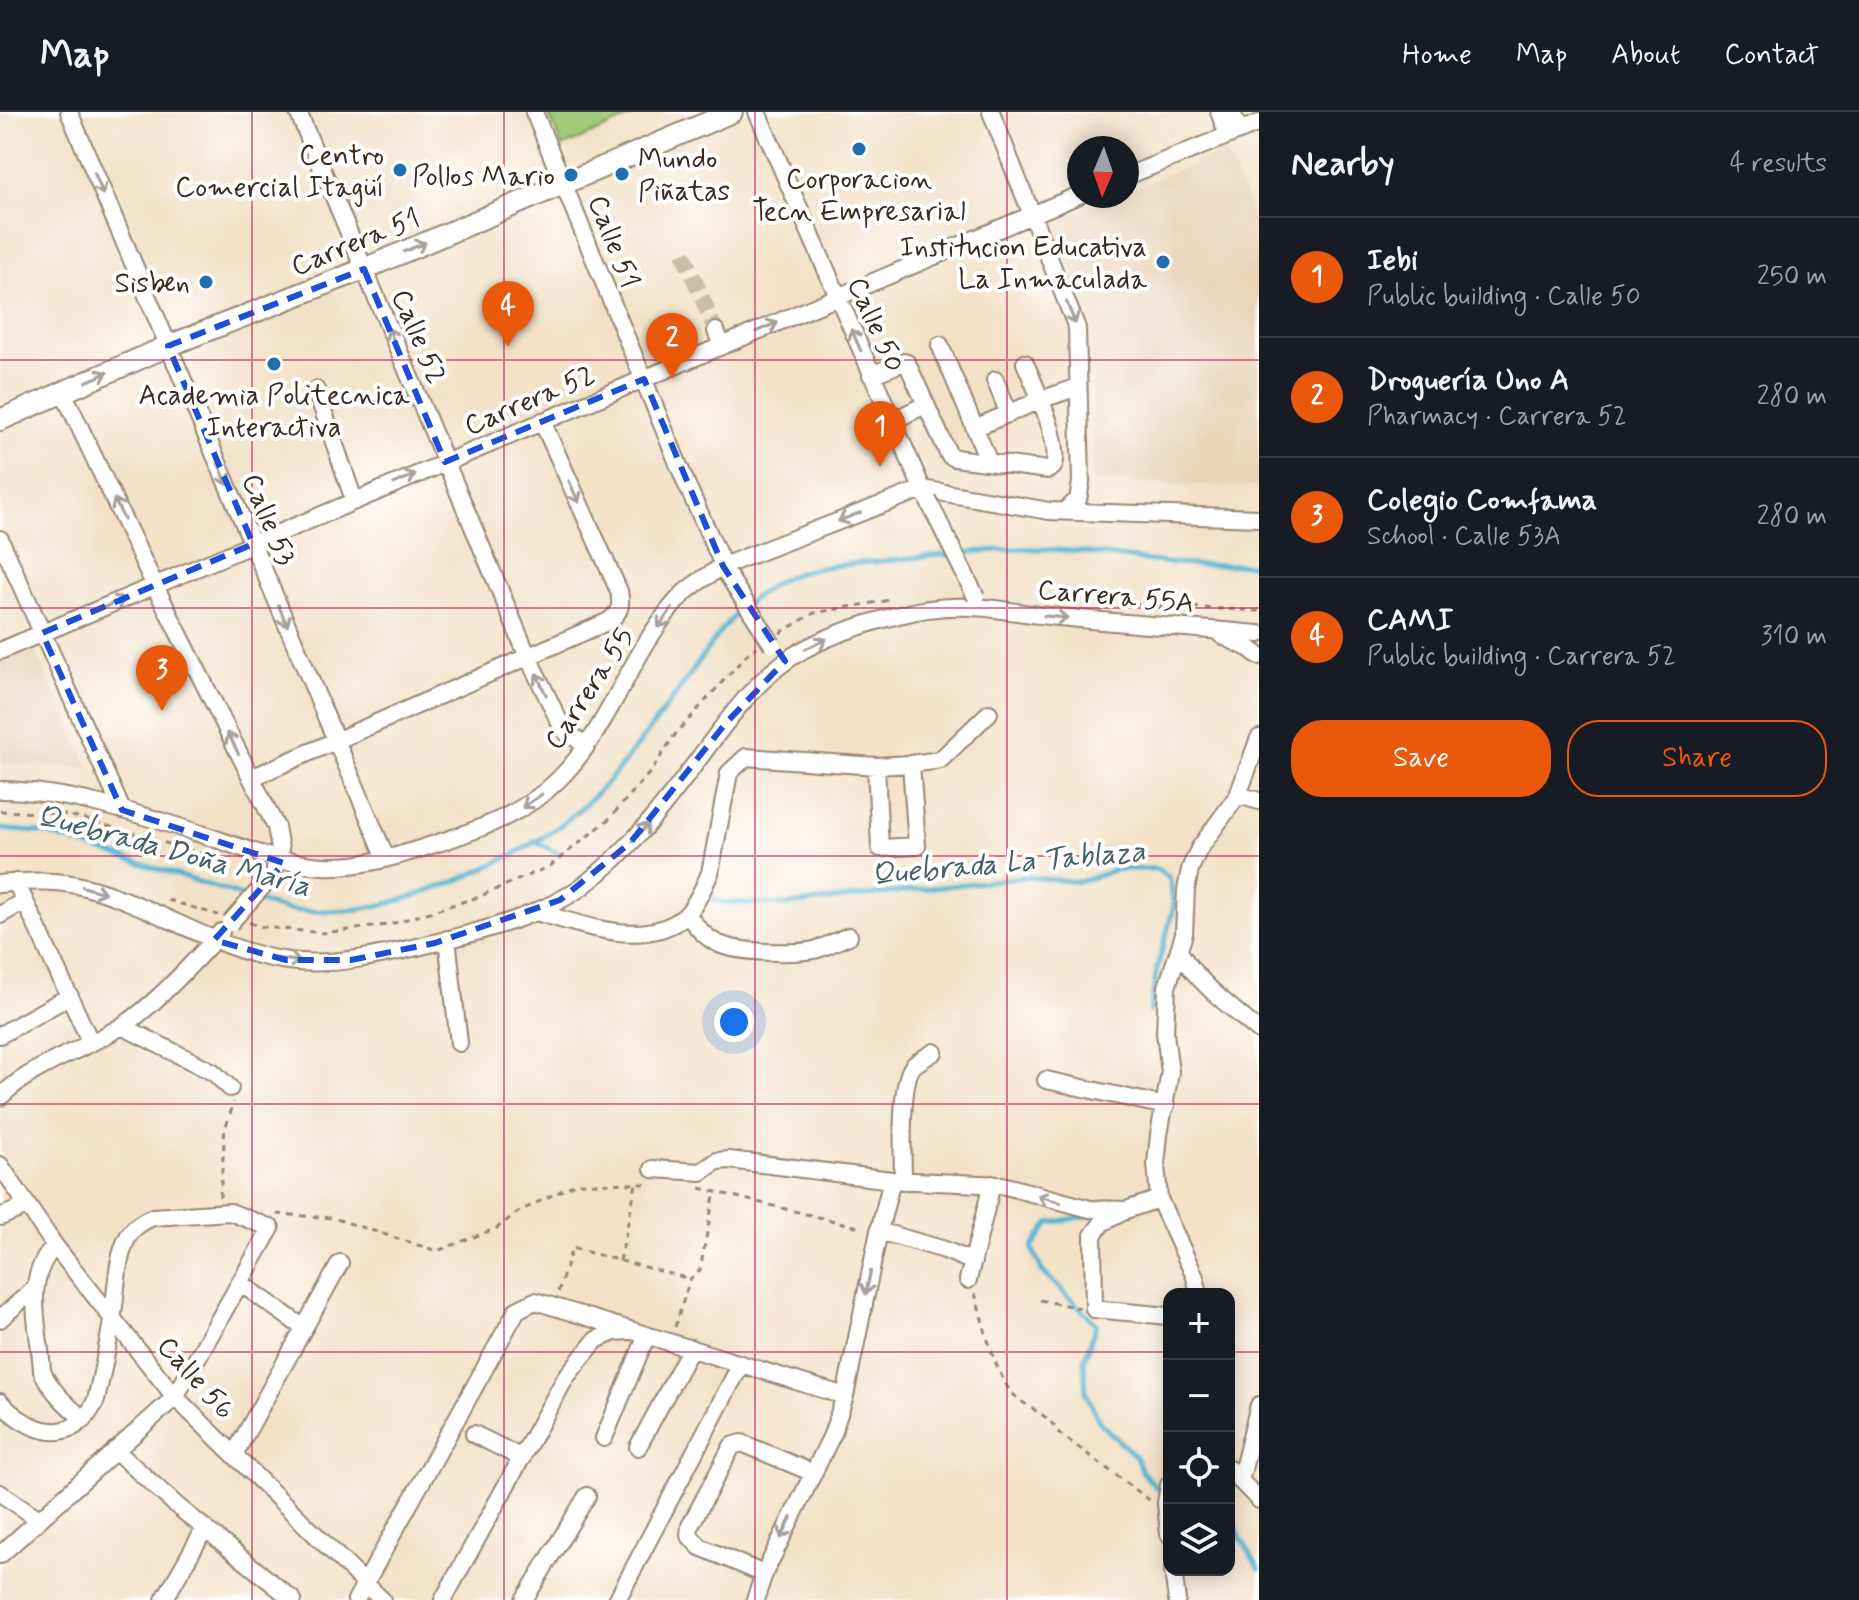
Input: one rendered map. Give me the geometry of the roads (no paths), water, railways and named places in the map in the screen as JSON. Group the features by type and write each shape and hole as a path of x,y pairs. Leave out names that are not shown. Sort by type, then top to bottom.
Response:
{"main road":[{"name":"Carrera 51","path":"0,420 168,346 364,269 732,112"}],"street":[{"name":"Calle 53","path":"69,112 386,858"},
{"name":"Calle 52","path":"298,112 528,657 561,725 586,745"},
{"name":"Calle 51","path":"534,112 725,570 769,642 785,661"},
{"name":"Calle 50","path":"757,112 871,375 977,602"},
{"path":"991,112 1077,328 1081,482 1078,500 1064,511"},
{"path":"1219,112 1234,133"},
{"path":"1232,112 1234,133"},
{"path":"1139,171 1259,123"},
{"name":"Carrera 52","path":"0,651 644,379 719,338 837,298 1067,200"},
{"path":"940,345 989,462"},
{"path":"871,375 907,363 949,455 1042,470 1053,467 1057,455 1025,363"},
{"path":"995,380 1009,414"},
{"path":"975,428 1078,387"},
{"path":"316,390 354,500"},
{"path":"0,1097 16,1082 122,1026 142,1011 214,940 269,879 279,860 276,827 155,586 63,392"},
{"path":"892,421 925,405"},
{"path":"251,778 609,621 619,613 622,603 619,591 542,421"},
{"path":"925,494 1049,511 1259,518"},
{"name":"Carrera 55","path":"0,790 57,795 122,810 279,860 326,866 386,858 482,828 538,798 560,778 586,745 670,610 685,593 725,570 925,494"},
{"path":"0,539 122,810"},
{"name":"Carrera 55A","path":"8,883 74,884 106,893 214,940 286,960 318,963 351,960 447,939 536,912 584,885 630,843 666,804 726,723 764,679 785,661 830,637 889,620 977,602 1046,616 1259,634"},
{"path":"1208,630 1259,656"},
{"path":"536,912 624,933 663,930 687,914 710,873 729,773 746,757 876,766 940,760 989,713"},
{"path":"1198,1288 1159,1199 1159,1135 1170,1072 1165,1033 1167,987 1184,934 1190,869 1199,849 1238,795 1259,738"},
{"path":"876,766 880,848 917,846 911,764"},
{"path":"1238,795 1259,801"},
{"path":"8,883 24,901 90,1041"},
{"path":"0,915 24,901"},
{"path":"687,914 702,933 721,945 757,950 797,952 815,949 849,936"},
{"path":"447,939 459,1043"},
{"path":"1180,953 1204,983 1259,1031"},
{"path":"0,1035 70,996"},
{"path":"122,1026 213,1072 230,1088"},
{"path":"755,1600 764,1574 832,1435 845,1396 879,1231 898,1180 909,1076 913,1066 934,1052"},
{"path":"1046,1080 1166,1106"},
{"path":"652,1176 701,1172 717,1161 729,1160 898,1180 992,1184 1090,1209 1132,1208 1158,1181"},
{"name":"Calle 56","path":"0,1165 55,1246 175,1397 382,1600"},
{"path":"879,1231 945,1250 970,1272 992,1184"},
{"path":"1159,1199 1102,1223 1093,1235 1094,1309 1163,1315"},
{"path":"0,1217 27,1206"},
{"path":"0,1402 14,1417 34,1428 52,1431 76,1427 84,1420 96,1400 120,1262 127,1238 135,1226 153,1217 219,1212 274,1221 175,1397 0,1555"},
{"path":"55,1246 40,1265 34,1289 42,1371 60,1399 84,1420"},
{"path":"234,1455 340,1263"},
{"path":"240,1283 304,1328"},
{"path":"0,1319 34,1289"},
{"path":"356,1600 517,1310 535,1301 845,1396"},
{"path":"443,1600 566,1377 596,1340 614,1332 642,1333"},
{"path":"604,1438 642,1333"},
{"path":"638,1447 691,1348"},
{"path":"617,1600 741,1364"},
{"path":"1235,1472 1259,1405"},
{"path":"474,1434 522,1458"},
{"path":"764,1574 700,1547 689,1535 690,1526 732,1446 742,1443 813,1473"},
{"path":"115,1450 293,1600"},
{"path":"1235,1476 1259,1500"},
{"path":"0,1493 39,1519"},
{"path":"524,1600 587,1496"},
{"path":"164,1600 205,1528"},
{"path":"1174,1576 1177,1600"}],"waterway":[{"name":"Quebrada Doña María","path":"0,829 46,833 286,910 332,911 377,906 426,892 480,871 531,844 573,815 625,761 730,620 760,593 790,576 845,564 1018,549 1080,552 1181,564 1259,565"},
{"name":"Quebrada La Tablaza","path":"534,841 560,854"},
{"name":"Quebrada La Tablaza","path":"711,898 722,902 788,905 1024,877 1079,882 1118,869 1157,869 1170,879 1174,907 1157,968 1150,1012"},
{"name":"Quebrada La Tablaza","path":"1092,1215 1049,1223 1032,1248 1042,1271 1096,1324 1084,1361 1086,1393 1100,1423 1135,1456 1143,1473 1159,1490 1163,1490"},
{"name":"Quebrada La Tablaza","path":"1235,1526 1259,1569"}],"tunnel":[{"path":"683,253 716,331"}],"place":[{"name":"Corporacion Tecn Empresarial","path":"859,149"},
{"name":"Centro Comercial Itagüí","path":"400,170"},
{"name":"Mundo Piñatas","path":"622,174"},
{"name":"Pollos Mario","path":"571,175"},
{"name":"Institucion Educativa La Inmaculada","path":"1163,262"},
{"name":"Sisben","path":"206,282"},
{"name":"CAMI","path":"508,347"},
{"name":"Academia Politecnica Interactiva","path":"274,364"},
{"name":"Droguería Uno A","path":"672,379"},
{"name":"Iebi","path":"880,467"},
{"name":"Colegio Comfama","path":"162,711"}]}
